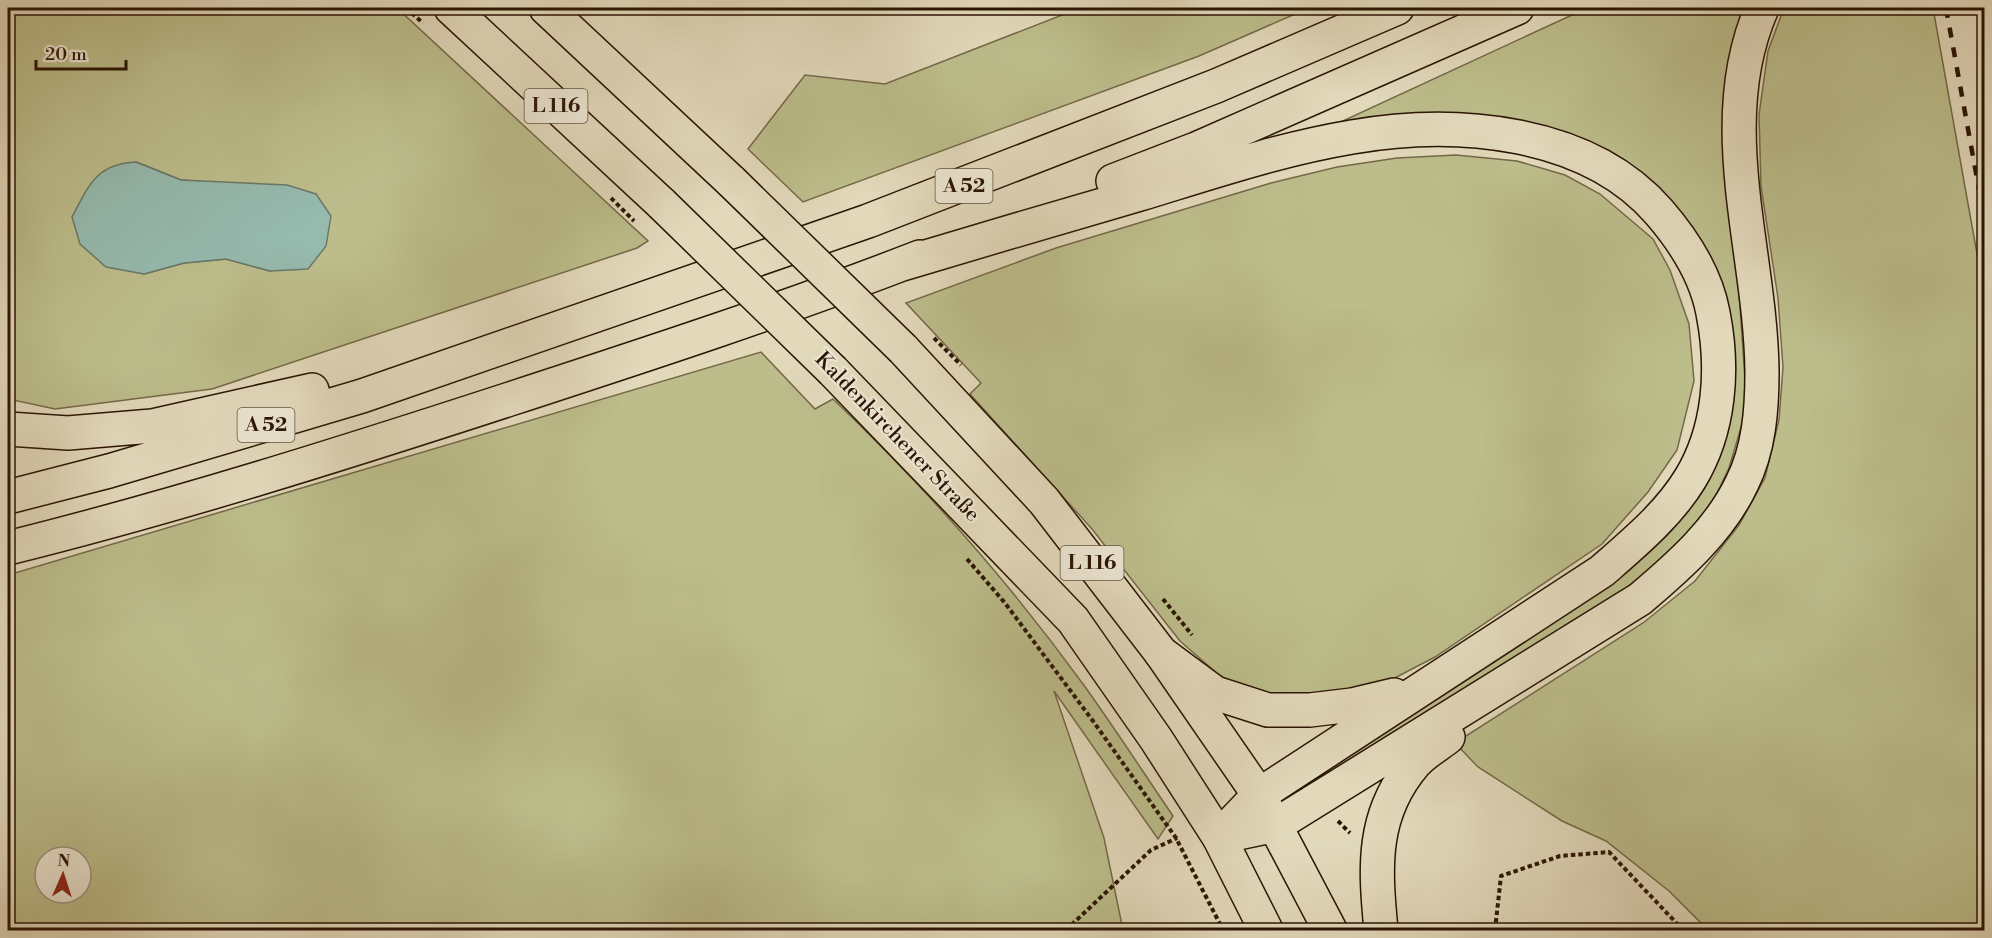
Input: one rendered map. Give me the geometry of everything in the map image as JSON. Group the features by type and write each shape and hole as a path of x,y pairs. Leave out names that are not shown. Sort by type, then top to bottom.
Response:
{"main road":[{"name":"Kaldenkirchener Straße","path":"451,8 662,204 833,371 1073,620 1156,739 1219,837 1266,930"},
{"name":"L 116","path":"546,8 732,182 903,350 1044,501 1161,653 1259,795 1330,930"},
{"name":"A 52","path":"8,497 109,471 340,403 522,342 941,195 1216,86 1397,8"},
{"name":"A 52","path":"8,548 99,526 376,442 631,359 899,265 1196,149 1517,8"},
{"path":"1219,837 1276,825 1640,599 1685,560 1717,522 1742,484 1756,443 1762,403 1762,336 1739,148 1739,104 1750,33 1762,8"},
{"path":"899,265 1252,160 1353,136 1459,128 1508,134 1550,144 1584,157 1624,180 1650,202 1677,233 1695,262 1710,298 1719,362 1713,428 1690,479 1650,528 1602,571 1419,688 1259,795 1219,837"},
{"path":"8,429 68,433 152,426 522,342"},
{"path":"1161,653 1215,693 1268,710 1310,710 1352,705 1419,688"},
{"path":"1381,930 1376,854 1388,802 1416,761 1454,733 1508,682"}],"path":[{"path":"961,552 1018,621 1176,838 1223,930"},
{"path":"1066,930 1151,850 1176,838"},
{"path":"1495,930 1501,876 1560,856 1609,852 1683,930"}],"green space":[{"path":"8,8 397,8 648,241 637,248 212,389 55,409 8,399","holes":["136,162 181,180 231,184 270,271 226,259 184,263 144,274"]},
{"path":"1080,8 1309,8 1199,56 803,202 748,149 805,75 885,84"},
{"path":"1587,8 1743,8 1729,59 1723,111 1726,192 1737,263 1746,394 1742,424 1729,468 1711,506 1662,562 1581,620 1329,778 1323,769 1699,484 1722,307 1598,150 1334,125"},
{"path":"1784,8 1933,8 1984,293 1984,930 1708,930 1669,891 1606,841 1562,821 1478,767 1455,743 1643,623 1695,581 1739,525 1765,478 1779,420 1783,367 1778,298 1761,186 1759,115 1768,51"},
{"path":"1456,155 1517,161 1565,175 1600,194 1653,239 1670,270 1689,324 1694,381 1677,450 1648,492 1602,544 1435,657 1389,681 1298,703 1244,689 1219,675 1180,641 1092,529 970,394 981,383 906,303 1056,248 1271,183 1337,167 1397,158"},
{"path":"761,352 815,409 833,399 933,501 1055,646 1095,700 1173,816 1158,839 1054,691 1104,838 1123,930 8,930 8,575"}],"water":[{"path":"136,162 181,180 287,185 316,194 331,216 326,246 308,269 270,271 226,259 184,263 144,274 106,267 80,244 72,217 95,178 112,167"}],"railway":[{"path":"1946,8 1984,217"}]}
